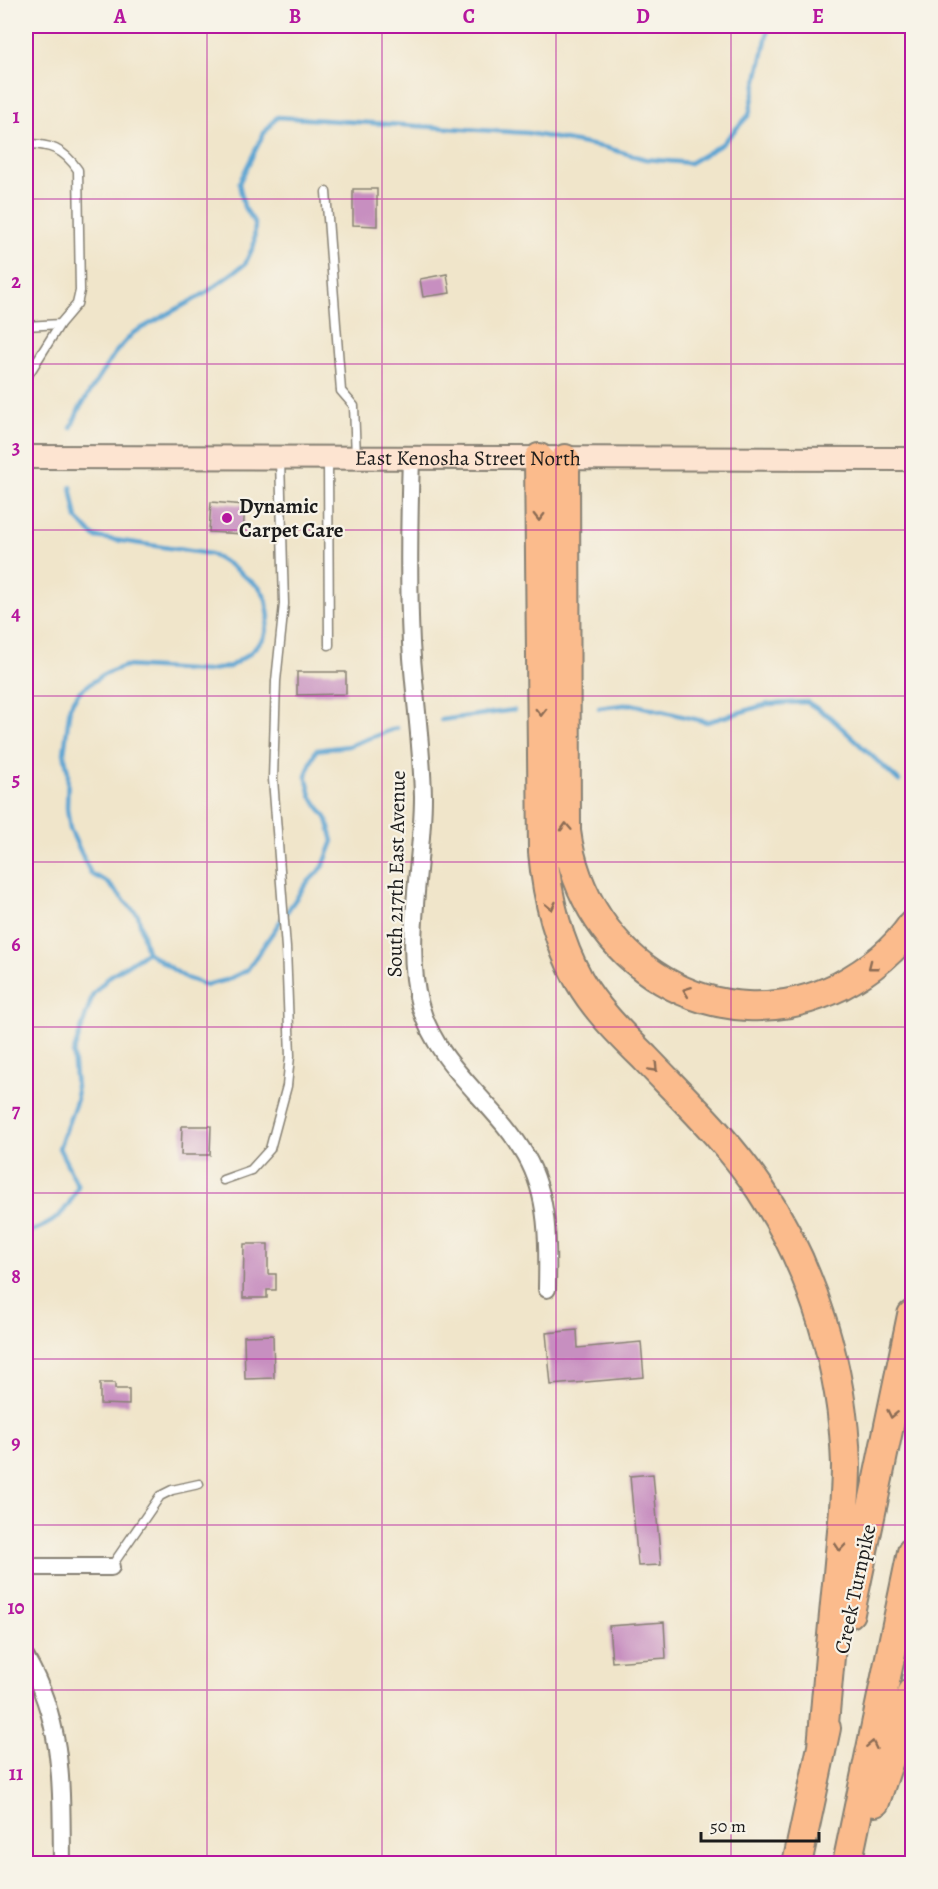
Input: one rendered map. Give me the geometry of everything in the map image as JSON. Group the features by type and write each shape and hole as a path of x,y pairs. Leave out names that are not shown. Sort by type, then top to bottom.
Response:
{"highway":[{"path":"552,459 564,578 566,831 569,853 580,888 595,917 617,945 645,968 674,986 705,998 737,1004 776,1004 811,997 866,971 890,950 912,925"},
{"path":"552,459 543,852 546,885 561,940 580,982 597,1006 717,1133 760,1190 803,1271 827,1336 843,1430 846,1489 822,1747"},
{"name":"Creek Turnpike","path":"797,1863 912,1315"},
{"path":"846,1863 912,1552"},
{"path":"855,1863 912,1692"}],"main road":[{"name":"East Kenosha Street North","path":"26,457 912,459"}],"street":[{"name":"South 217th East Avenue","path":"411,457 411,632 423,793 423,837 414,939 416,983 426,1024 436,1043 514,1137 536,1179 546,1220 547,1289"},
{"path":"26,1567 111,1567"},
{"path":"26,1658 52,1716 58,1747 63,1863"}],"lane":[{"path":"26,144 56,147 70,158 78,170 80,291 77,304 60,324 30,372 26,373"},
{"path":"326,192 341,391 354,406 356,457"},
{"path":"26,326 60,324"},
{"path":"223,1180 251,1170 270,1149 287,1086 290,1056 286,948 273,779 276,681 284,604 280,457"},
{"path":"328,457 328,645"},
{"path":"111,1567 160,1496 172,1490 200,1484"}],"building":[{"path":"353,189 377,189 377,226 353,225"},
{"path":"447,274 450,293 423,297 420,279"},
{"name":"Dynamic Carpet Care","path":"211,502 245,505 243,534 209,532"},
{"path":"297,672 346,672 346,694 297,695"},
{"path":"182,1126 211,1126 210,1155 181,1155"},
{"path":"244,1244 268,1244 268,1274 276,1274 276,1290 267,1290 267,1298 243,1298"},
{"path":"577,1330 578,1348 641,1342 644,1377 551,1385 546,1333"},
{"path":"273,1335 274,1378 245,1379 244,1336"},
{"path":"100,1383 115,1383 115,1389 129,1389 129,1405 100,1404"},
{"path":"653,1474 661,1565 638,1566 630,1476"},
{"path":"664,1622 666,1658 612,1662 609,1626"}],"waterway":[{"path":"71,428 79,409 114,354 133,333 204,294 245,264 254,245 255,223 244,207 239,183 264,133 277,117 528,133 607,148 645,159 690,163 722,144 749,115 769,26"},
{"path":"71,487 77,519 95,537 210,554 228,564 260,588 266,599 269,617 264,638 249,654 229,667 205,671 125,666 104,674 80,691 70,706 64,753 68,772 67,808 70,829 91,874 107,882 138,915 147,952 186,978 206,985 227,980 247,970 306,884 323,867 333,841 327,819 311,796 306,775 316,750 348,746 397,728"},
{"path":"599,708 631,704 707,722 768,704 807,702 830,717 899,781"},
{"path":"441,720 514,710"},
{"path":"26,1233 58,1217 69,1204 78,1186 59,1148 77,1099 73,1054 93,994 110,976 147,952"}],"place":[{"name":"Dynamic Carpet Care","path":"227,518"}]}
